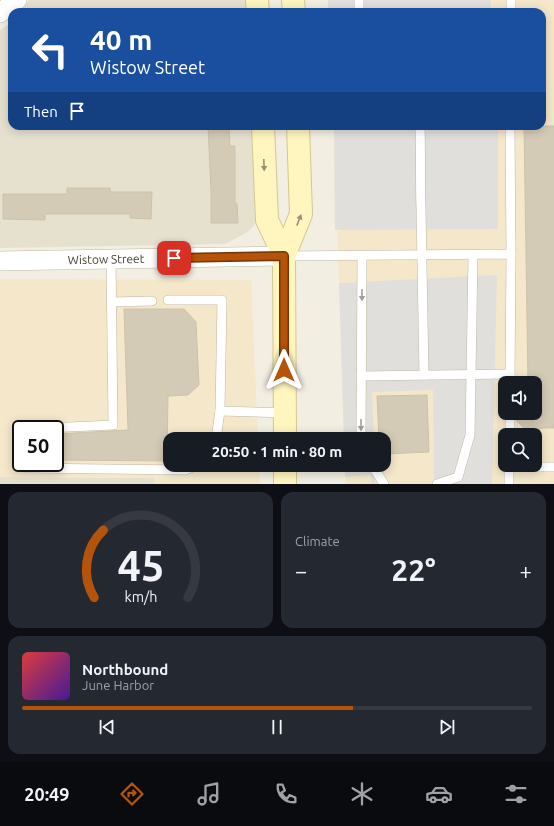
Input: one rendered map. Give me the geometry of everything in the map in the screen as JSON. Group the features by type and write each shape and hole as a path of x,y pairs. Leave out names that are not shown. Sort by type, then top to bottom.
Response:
{"main road":[{"path":"263,130 267,220 284,256"},
{"path":"285,432 284,256 301,214 298,130"},
{"path":"285,472 285,484"}],"street":[{"path":"0,13 17,0"},
{"name":"Wistow Street","path":"0,261 284,256"}],"lane":[{"path":"420,130 420,207 424,375"},
{"path":"510,130 510,376"},
{"path":"284,256 511,254"},
{"path":"437,484 458,478 470,435 474,255"},
{"path":"361,432 362,256"},
{"path":"64,427 114,425 111,259"},
{"path":"168,300 222,300 220,411 217,432"},
{"path":"112,302 152,301"},
{"path":"361,376 471,374 498,377"},
{"path":"220,411 285,413"},
{"path":"542,467 554,467"},
{"path":"64,468 163,470"},
{"path":"376,472 384,484"},
{"path":"509,472 509,484"}],"shaded area":[{"path":"29,0 250,0 250,8 24,8"},
{"path":"328,0 491,0 490,8 328,8"},
{"path":"329,0 554,0 554,484 346,484 345,472 391,472 391,432 344,432 334,130 546,130 546,8 330,8"},
{"path":"8,25 8,130 253,130 255,224 248,232 225,244 0,248 0,30"},
{"path":"334,130 498,130 498,229 335,230"},
{"path":"497,275 492,484 434,484 433,390 372,392 374,432 344,432 339,283"},
{"path":"0,279 251,280 258,432 163,432 163,472 259,472 260,484 154,484 154,478 0,477"},
{"path":"345,472 374,472 375,484 371,484 371,475 345,477"},
{"path":"0,477 154,478 154,484 0,484"}],"building":[{"path":"546,126 554,126 554,428 524,428 516,420 542,420 542,376 528,376 524,130 546,130"},
{"path":"208,130 229,130 230,146 235,146 235,203 237,203 238,223 211,223"},
{"path":"67,188 110,188 111,192 152,192 151,219 130,218 130,214 45,214 45,220 3,219 3,194 67,194"},
{"path":"124,309 184,309 196,322 199,385 188,395 168,396 167,432 163,432 163,461 64,460 64,434 128,430"},
{"path":"427,395 429,452 391,454 391,432 379,432 377,396"}],"route":[{"path":"174,258 284,256 284,370"}]}
